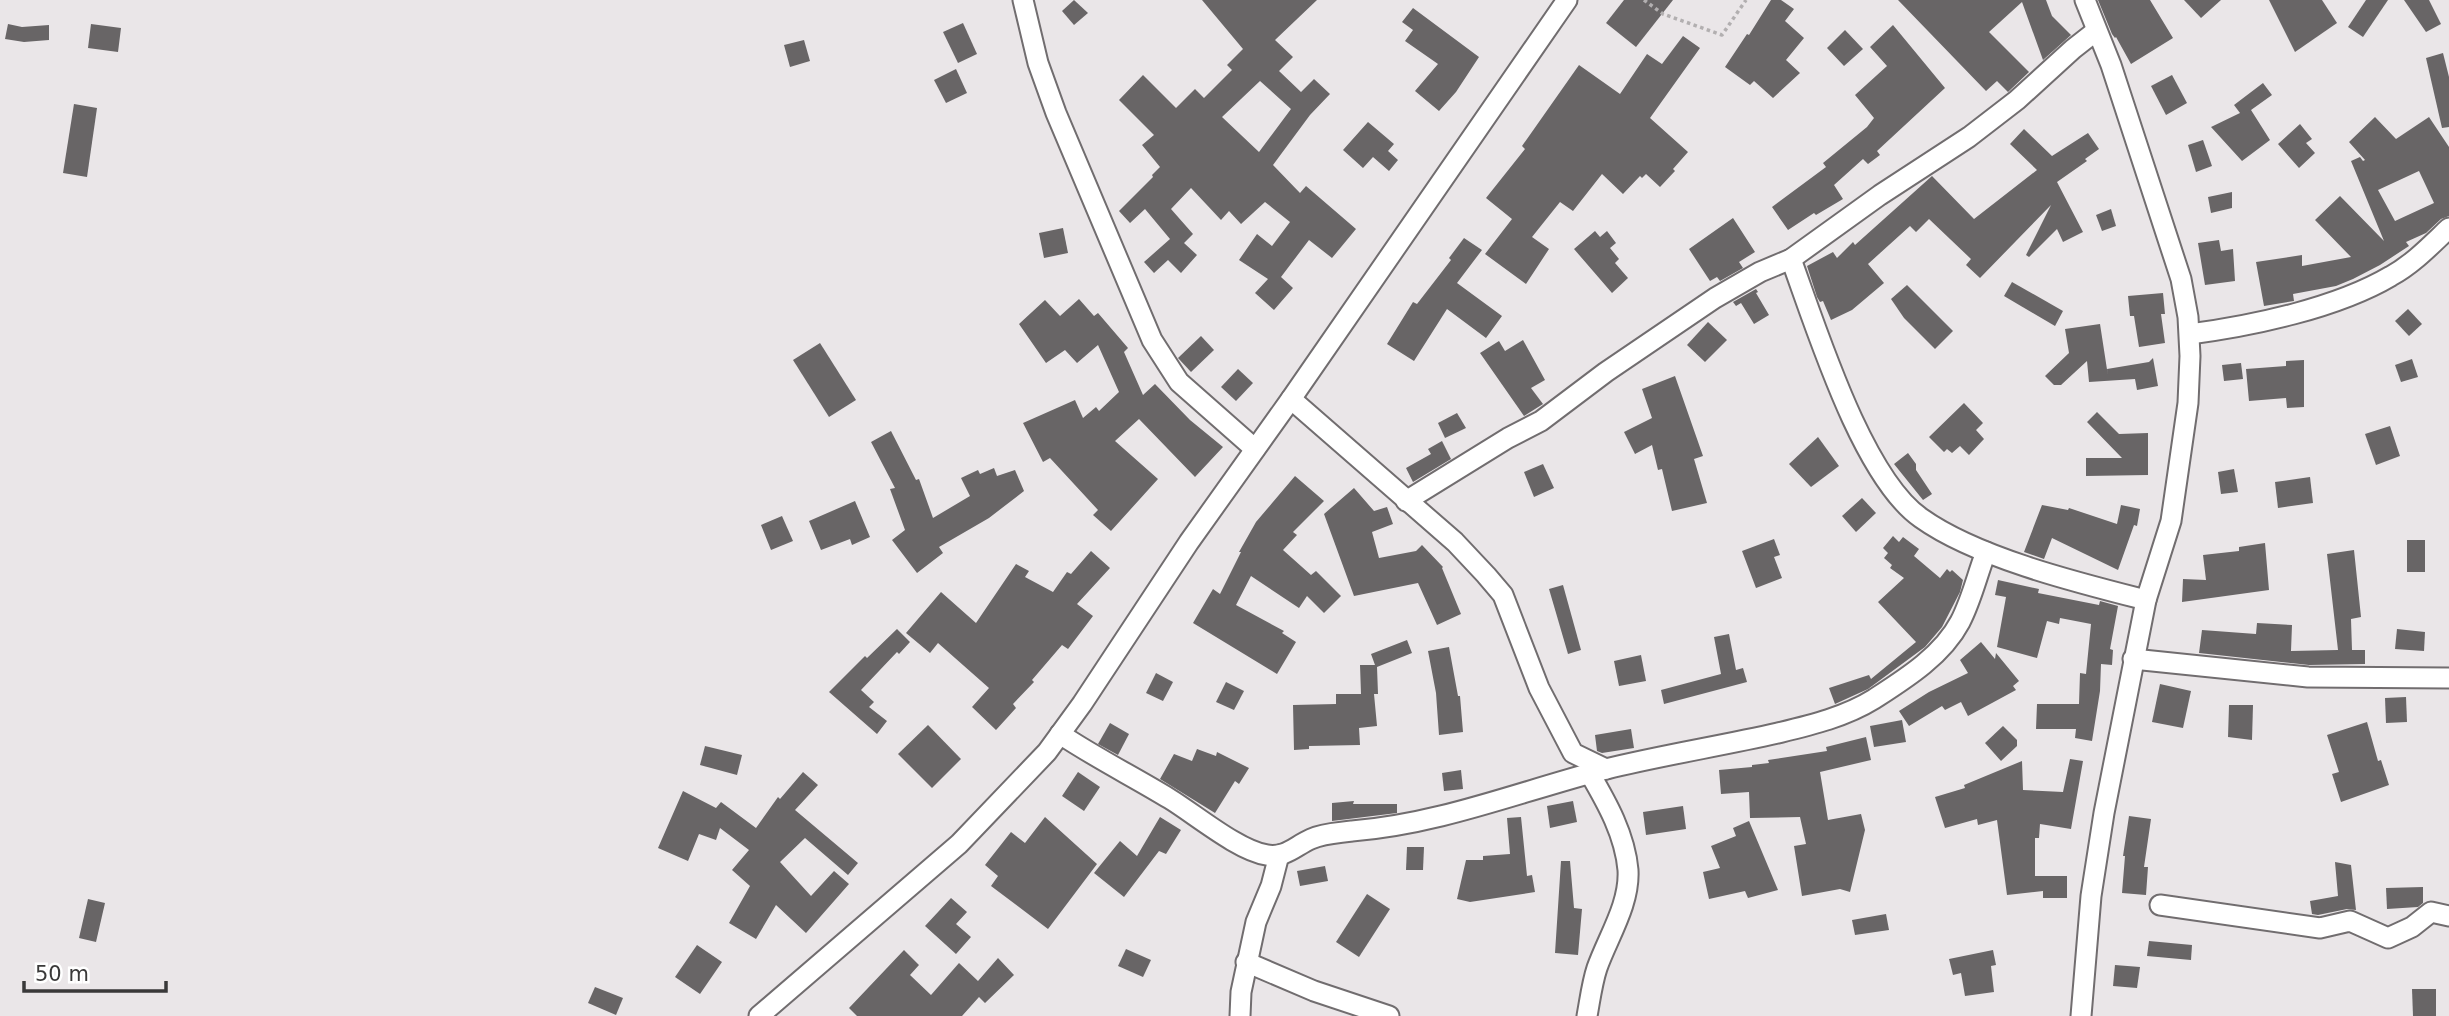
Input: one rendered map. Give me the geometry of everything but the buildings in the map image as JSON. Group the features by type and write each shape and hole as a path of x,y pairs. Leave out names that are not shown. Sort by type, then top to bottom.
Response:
{"street":[{"path":"1023,0 1038,63 1056,113 1152,340 1179,382 1255,449"},
{"path":"759,1016 958,844 1047,752 1189,542 1567,0"},
{"path":"2081,1016 2091,896 2133,659 2146,600 2171,521 2179,473 2188,403 2190,334 2181,279 2111,65 2085,0"},
{"path":"1406,501 1508,438 1541,421 1606,372 1715,298 1760,272 1791,259 1969,136 2017,100 2096,31"},
{"path":"2190,334 2277,317 2365,290 2393,276 2449,228"},
{"path":"1791,259 1839,385 1883,478 1920,518 1986,552 2100,589 2146,600"},
{"path":"1291,399 1455,542 1503,595 1539,688 1573,753 1598,772 1628,870 1624,900 1596,971 1587,1016"},
{"path":"1060,734 1246,847 1266,855 1279,855 1291,852 1308,840 1324,834 1423,822 1598,772 1815,724 1846,714 1919,668 1950,637 1969,601 1986,552"},
{"path":"2133,659 2308,677 2449,678"},
{"path":"1559,783 1573,753"},
{"path":"1240,1016 1246,962 1256,922 1271,886 1279,855"},
{"path":"2160,905 2320,928 2350,921 2388,938 2412,927 2431,912 2449,916"},
{"path":"1246,962 1314,991 1390,1016"}],"path":[{"path":"1644,0 1663,15 1722,35 1746,0"}]}
